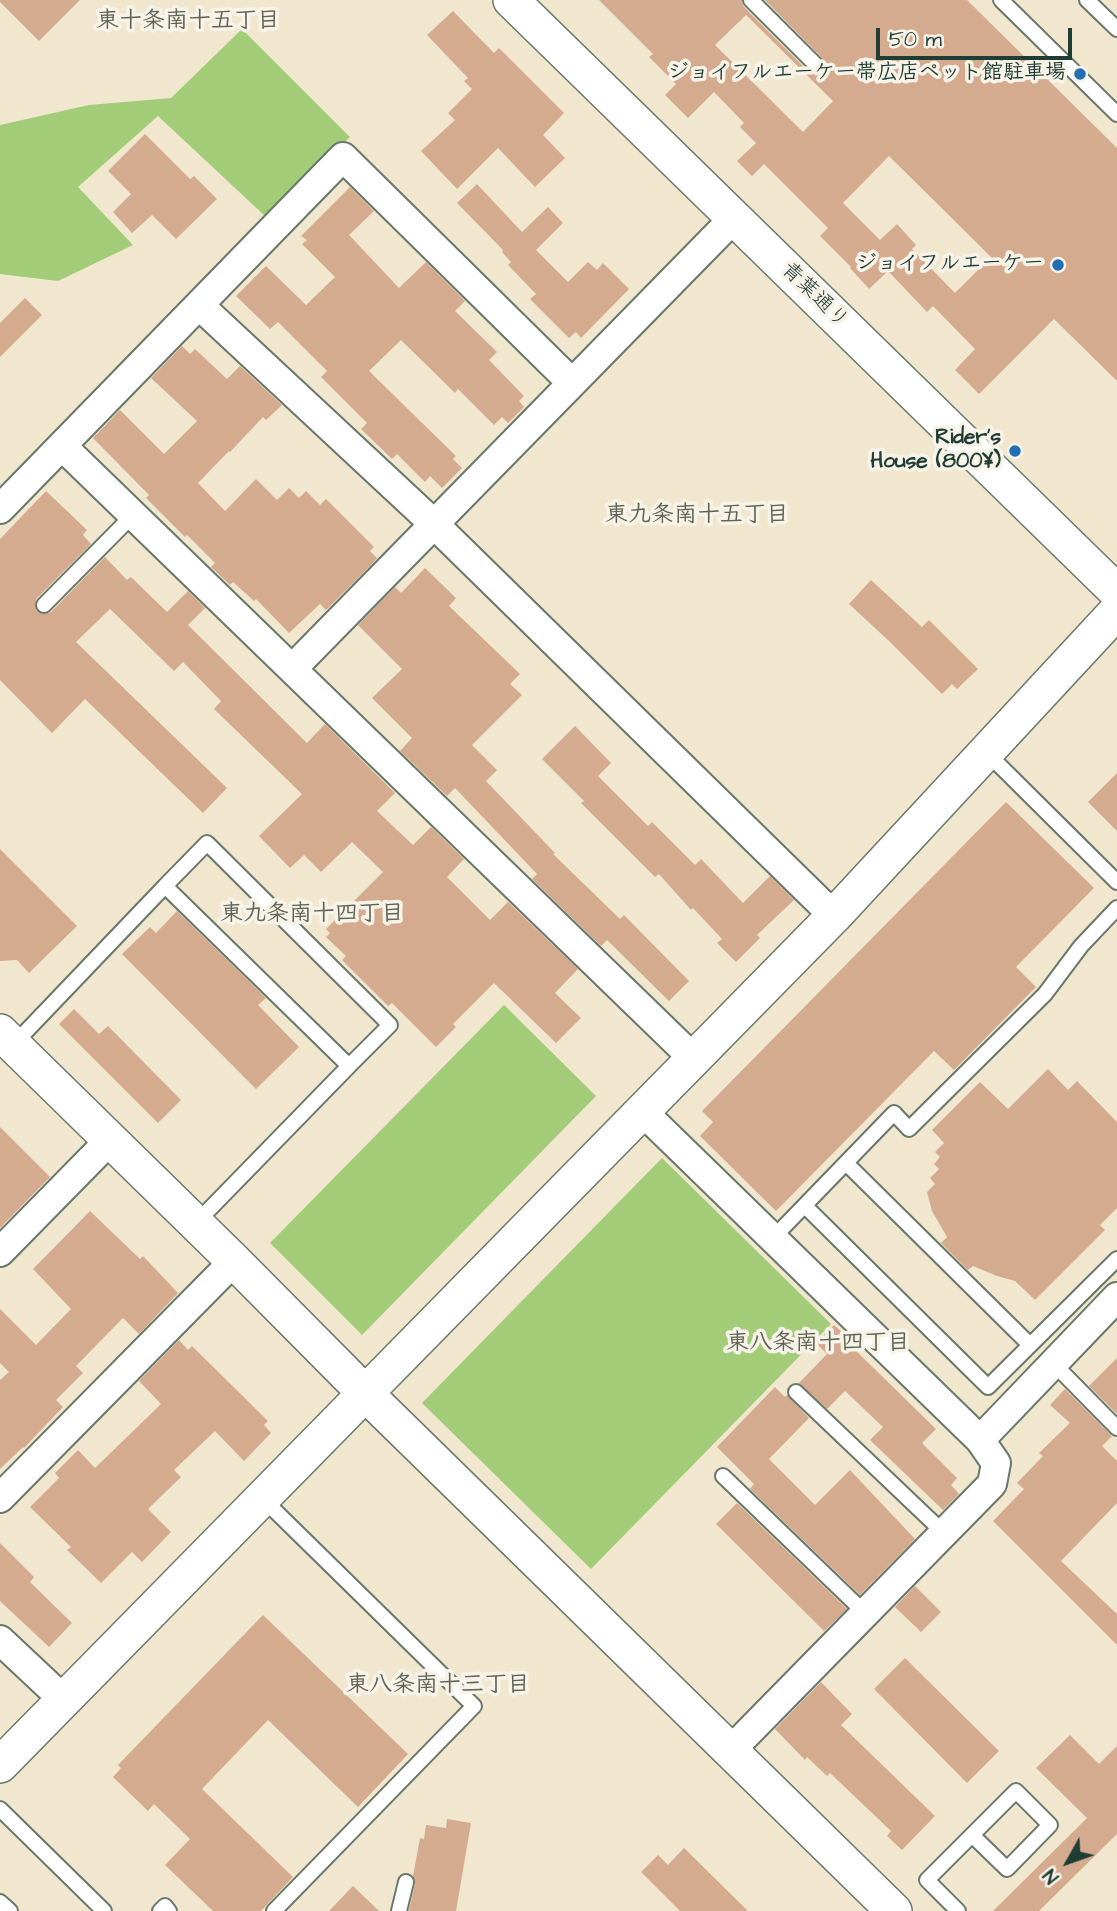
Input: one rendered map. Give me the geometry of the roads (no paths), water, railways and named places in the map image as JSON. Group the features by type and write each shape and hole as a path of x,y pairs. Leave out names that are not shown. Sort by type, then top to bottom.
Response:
{"street":[{"name":"青葉通り","path":"511,0 1117,592"},
{"path":"0,509 343,158 572,383"},
{"path":"292,668 734,218"},
{"path":"199,305 433,523 834,916"},
{"path":"62,446 694,1059"},
{"path":"0,1765 834,916 1117,611"},
{"path":"6,1039 894,1911"},
{"path":"642,1111 980,1440 996,1463 992,1484 731,1750"},
{"path":"0,1252 110,1140"},
{"path":"0,1498 234,1261"},
{"path":"980,1440 1117,1297"},
{"path":"0,1640 65,1701"}],"lane":[{"path":"751,0 816,64"},
{"path":"1001,0 1117,114"},
{"path":"1087,0 1117,29"},
{"path":"44,605 134,515"},
{"path":"986,752 1117,882"},
{"path":"6,1039 207,843 390,1025 196,1223"},
{"path":"165,886 349,1066"},
{"path":"773,1238 894,1113 909,1129 1045,994 1081,946 1117,908"},
{"path":"846,1163 1030,1345"},
{"path":"805,1206 988,1387 1117,1259"},
{"path":"1053,1363 1117,1428"},
{"path":"796,1392 944,1533"},
{"path":"723,1476 865,1613"},
{"path":"263,1499 474,1706 274,1911"},
{"path":"958,1911 927,1880 972,1835 1016,1791 1051,1825 1006,1869 972,1835"},
{"path":"0,1809 104,1911"},
{"path":"399,1911 406,1882"},
{"path":"0,1902 10,1911"},
{"path":"160,1911 164,1906 169,1911"}],"place":[{"name":"ジョイフルエーケー帯広店ペット館駐車場","path":"1080,74"},
{"name":"ジョイフルエーケー","path":"1058,265"},
{"name":"Rider’s House (800¥)","path":"1015,451"}],"district":[{"name":"東十条南十五丁目","path":"188,22"},
{"name":"東九条南十五丁目","path":"697,516"},
{"name":"東九条南十四丁目","path":"312,915"},
{"name":"東八条南十四丁目","path":"818,1344"},
{"name":"東八条南十三丁目","path":"438,1686"}]}
